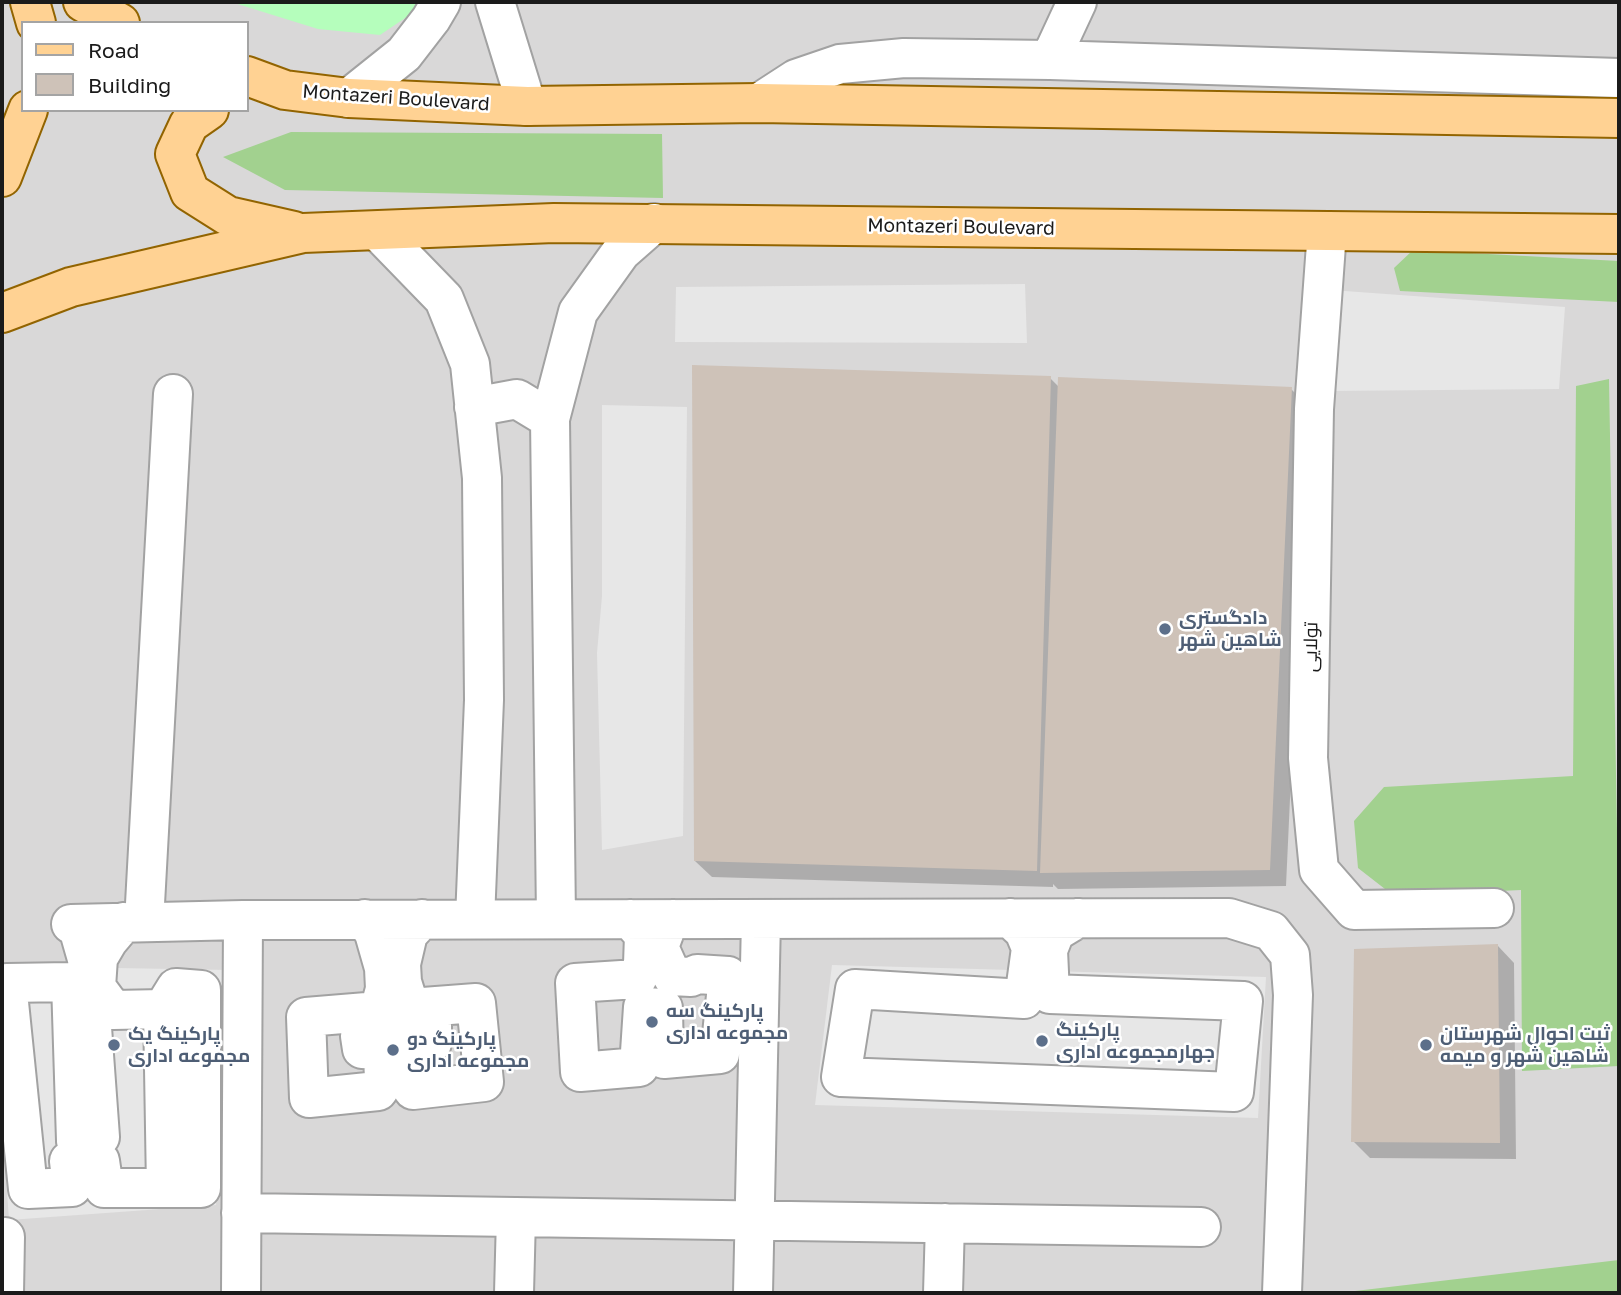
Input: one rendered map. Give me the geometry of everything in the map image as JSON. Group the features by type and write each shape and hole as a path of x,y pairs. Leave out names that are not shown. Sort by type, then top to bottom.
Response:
{"main road":[{"path":"30,2 35,21"},
{"path":"83,2 116,21"},
{"path":"248,76 285,90"},
{"path":"248,96 285,90"},
{"name":"Montazeri Boulevard","path":"285,90 349,98 527,106 759,103 1619,118"},
{"path":"2,177 27,112"},
{"path":"206,112 189,124 175,154 190,192 228,216 303,233"},
{"name":"Montazeri Boulevard","path":"303,233 554,223 654,223 1619,234"},
{"path":"2,313 71,287 303,233"}],"street":[{"path":"349,98 404,54 441,2"},
{"path":"495,2 527,106"},
{"path":"1050,60 1077,2"},
{"path":"759,103 796,79 840,64 904,58 1619,78"},
{"path":"556,919 550,419 578,312 621,252 654,223"},
{"path":"378,231 444,299 470,364 482,478 484,700 475,919"},
{"name":"تولایی","path":"1327,231 1314,409 1308,758 1319,870 1354,910 1494,908"},
{"path":"173,394 134,922 108,941 98,958 96,986 113,1010 163,1009 176,988 201,990 201,1188 104,1188 100,1161 84,1154 69,1161 72,1186 27,1189 8,983 79,982 87,959 74,924 134,922 243,920 365,919 1229,918 1271,931 1290,955 1293,995 1282,1293"},
{"path":"474,407 517,399 550,419"},
{"path":"1010,918 1024,931 1031,948 1024,999 855,989 841,1077 1234,1092 1243,1000 1050,994 1048,950 1055,932 1078,918"},
{"path":"365,919 374,933 384,968 385,989 379,1012 306,1017 309,1098 378,1091 384,1082 383,1050 362,1049 360,1036 395,1022 432,1023 432,1043 406,1047 408,1082 412,1090 484,1082 476,1003 410,1008 402,982 401,964 408,934 422,919"},
{"path":"629,919 644,935 643,964 637,979 575,984 580,1072 639,1067 643,1007 663,1008 664,1059 720,1054 728,976 672,975 659,947 666,928 673,919"},
{"path":"752,1293 761,919"},
{"path":"241,1293 243,920"},
{"path":"241,1213 1201,1227"},
{"path":"514,1293 516,1217"},
{"path":"943,1293 945,1223"},
{"path":"4,1293 5,1237"}],"shaded area":[{"path":"2,2 1619,2 1619,1293 2,1293"},
{"path":"1025,284 1027,343 675,342 676,287"},
{"path":"1331,290 1565,307 1559,389 1326,391"},
{"path":"602,405 687,407 683,836 602,850 597,653 602,596"},
{"name":"پارکینگ جهارمجموعه اداری","path":"832,965 1266,977 1258,1118 815,1105"},
{"name":"پارکینگ یک مجموعه اداری","path":"2,966 230,970 216,1205 9,1220 2,1121"}],"green space":[{"path":"231,2 423,2 420,8 380,35 318,29"},
{"path":"291,132 662,134 663,198 285,190 223,157"},
{"path":"1413,250 1619,261 1619,302 1400,291 1394,268"},
{"path":"1609,379 1619,1066 1522,1071 1521,890 1394,896 1358,868 1354,821 1384,787 1573,776 1576,386"},
{"path":"1619,1260 1619,1293 1338,1293"}],"building":[{"path":"692,365 1051,376 1037,871 694,861"},
{"name":"دادگستری شاهین شهر","path":"1058,377 1292,387 1270,870 1040,873"},
{"name":"ثبت احوال شهرستان شاهین شهر و میمه","path":"1498,944 1500,1143 1351,1142 1354,949"}],"place":[{"name":"دادگستری شاهین شهر","path":"1165,629"},
{"name":"پارکینگ سه مجموعه اداری","path":"652,1022"},
{"name":"پارکینگ جهارمجموعه اداری","path":"1042,1041"},
{"name":"پارکینگ یک مجموعه اداری","path":"114,1045"},
{"name":"ثبت احوال شهرستان شاهین شهر و میمه","path":"1426,1045"},
{"name":"پارکینگ دو مجموعه اداری","path":"393,1050"}]}
